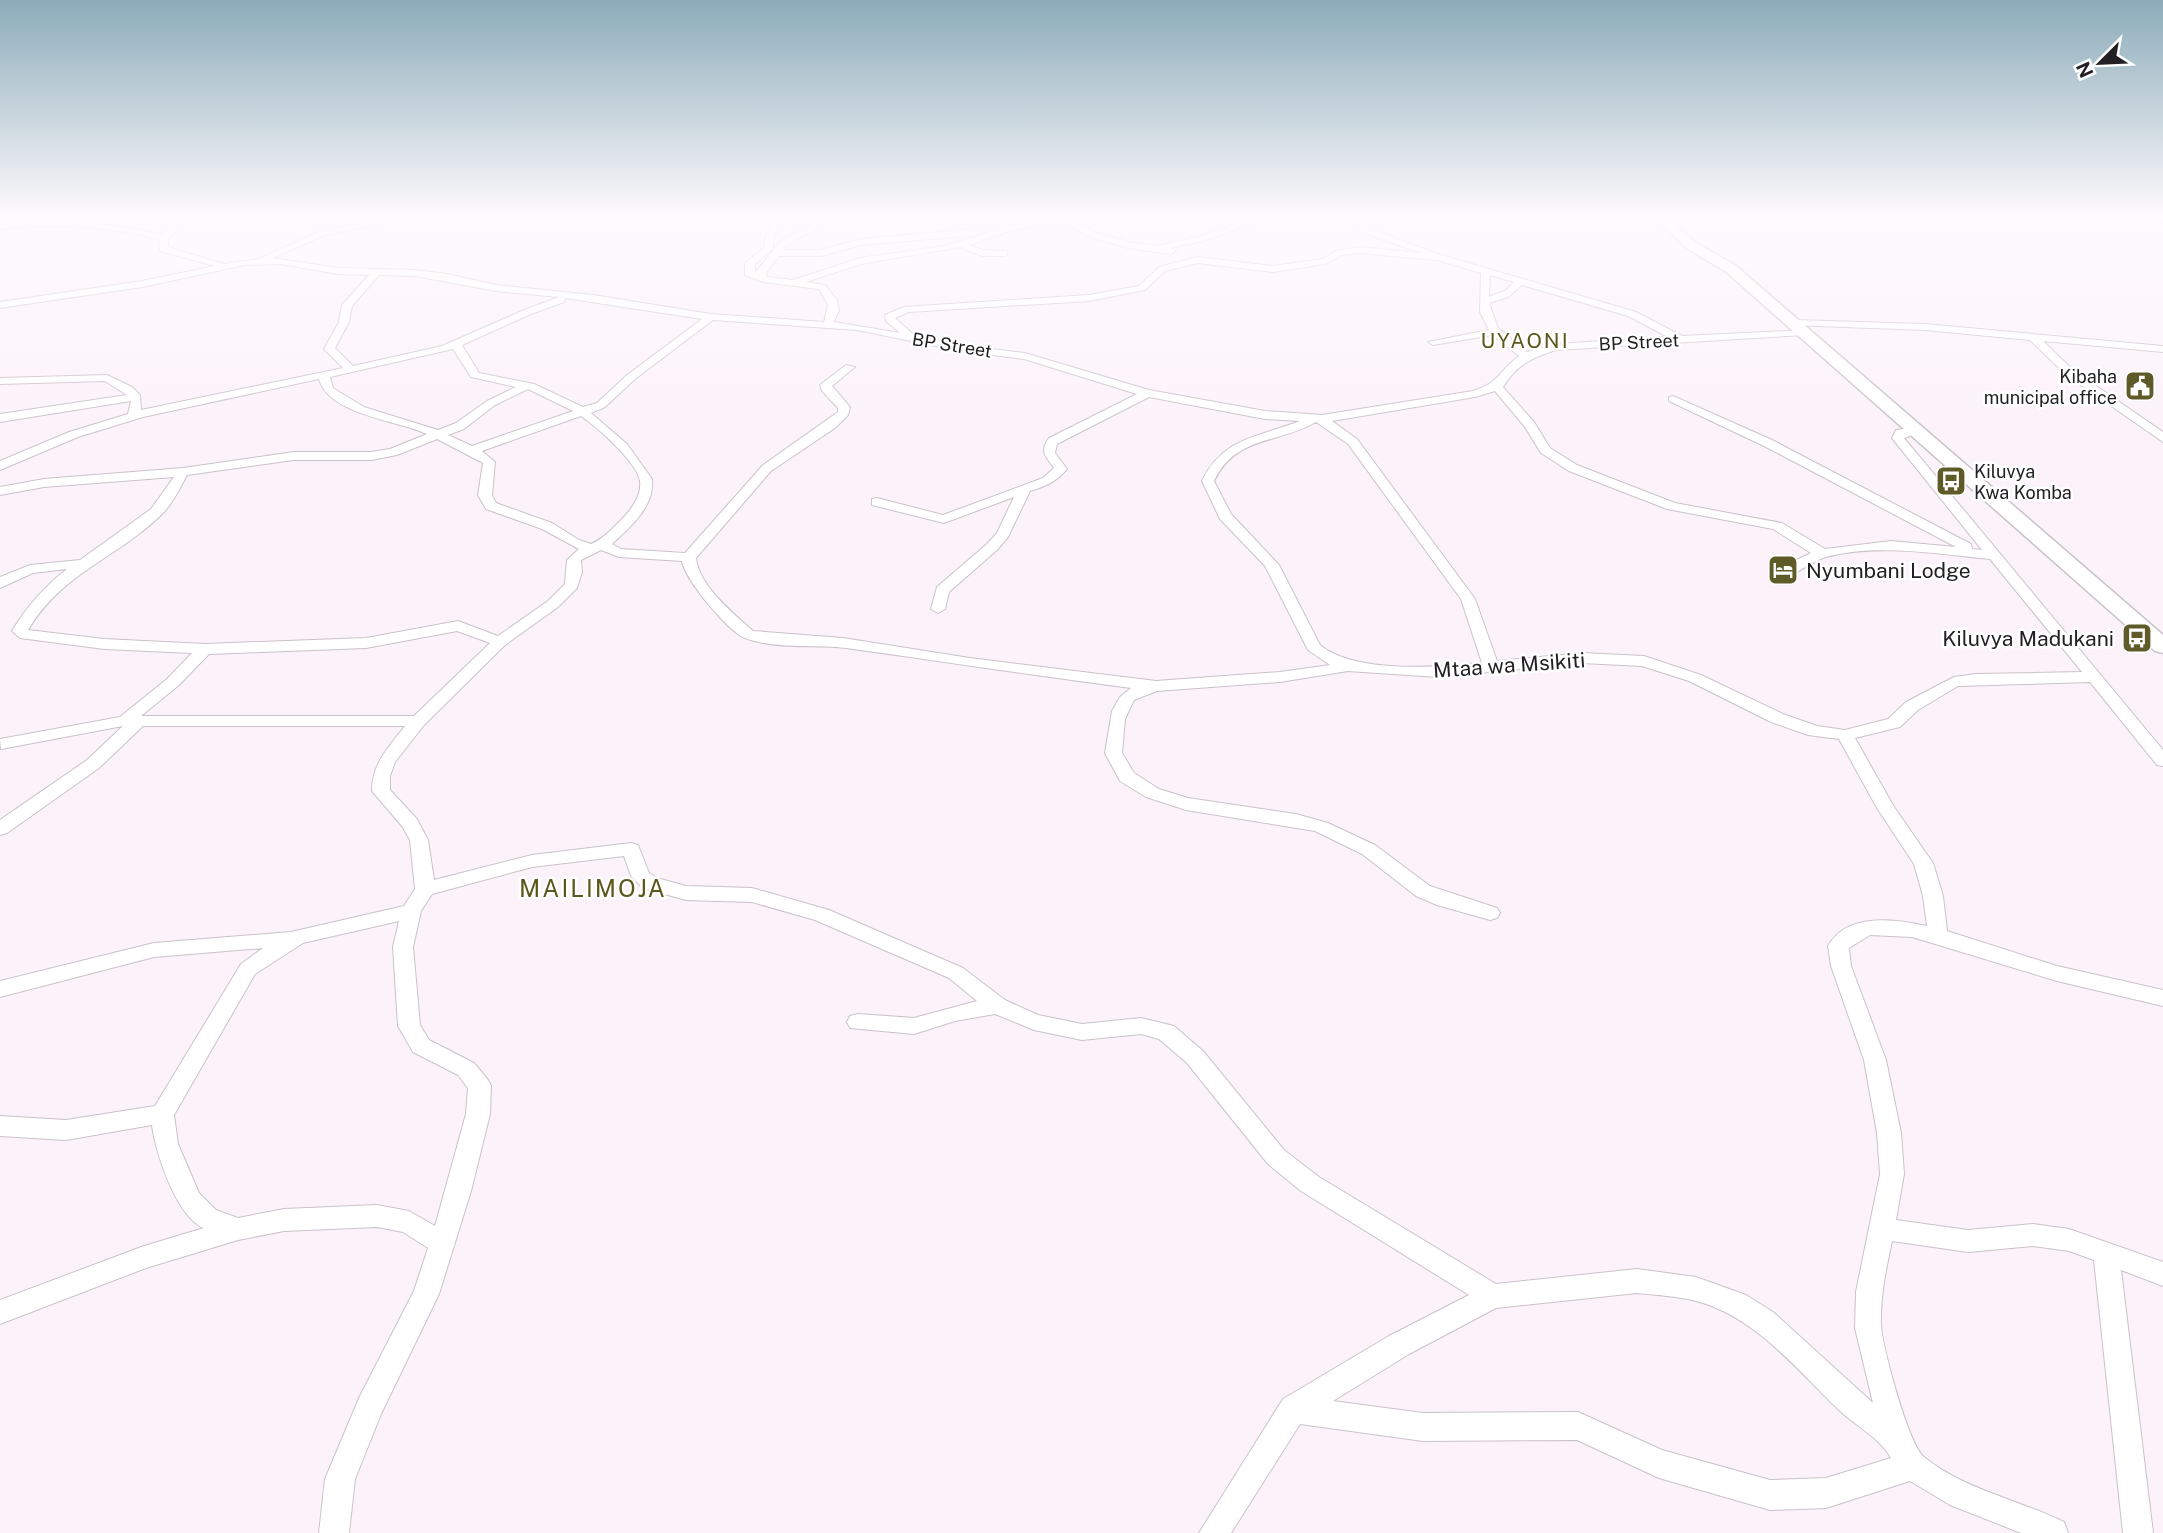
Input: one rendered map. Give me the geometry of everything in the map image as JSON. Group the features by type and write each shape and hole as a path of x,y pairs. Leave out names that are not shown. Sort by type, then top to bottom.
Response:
{"highway":[{"path":"1755,290 2163,646"}],"street":[{"name":"BP Street","path":"0,305 105,290"},
{"path":"351,370 329,349 344,322 347,305 361,290"},
{"name":"BP Street","path":"508,290 710,317 828,324 1034,358 1147,393 1265,415 1318,420 1475,394 1497,387"},
{"path":"823,290 829,294 835,307 828,324"},
{"path":"912,338 890,319 891,315 908,309 1025,300 1076,300 1135,290"},
{"path":"1485,290 1486,319 1494,332 1526,356 1510,369 1497,387 1530,425 1545,450 1573,468 1672,506 1788,530 1813,549 1823,553"},
{"path":"1484,301 1503,297 1513,290"},
{"path":"1552,290 1632,314 1681,340"},
{"path":"0,466 96,426 133,416 455,345 525,311 575,297"},
{"path":"471,451 584,412 611,399 631,377 710,317"},
{"name":"BP Street","path":"1526,356 1571,345 1681,340 1799,328 1878,325 2163,348"},
{"path":"1433,342 1494,332"},
{"path":"2032,336 2069,372 2163,438"},
{"path":"334,1533 340,1479 370,1406 425,1294 459,1191 478,1114 480,1086 466,1069 421,1046 409,1026 403,947 411,911 425,889 419,840 410,823 382,791 381,776 387,761 418,721 500,642 553,604 572,585 574,560 587,547 633,516 646,488 646,476 613,434 584,412 526,386 475,375 463,352 455,345"},
{"path":"850,367 826,385 826,389 844,407 844,413 831,425 767,468 689,557 690,566 704,589 748,634 764,638 843,643 970,663 1156,686"},
{"path":"324,376 328,390 360,409 423,428 489,462 485,495 491,506 547,526 587,547 605,547 619,553 689,557"},
{"path":"0,382 107,378 128,389 136,397 137,406 133,416"},
{"path":"0,491 44,483 183,472 294,456 371,456 437,436 460,426 491,403 526,386"},
{"path":"877,502 944,519 1058,475 1061,469 1049,453 1049,446 1054,441 1147,393"},
{"path":"0,418 136,397"},
{"path":"1673,399 1780,449 1910,515 1975,552"},
{"path":"1318,420 1359,448 1366,462 1468,599 1491,667"},
{"name":"Mtaa wa Msikiti","path":"1318,420 1238,446 1212,468 1208,481 1225,516 1272,565 1312,648 1325,657 1350,667 1438,672 1582,658 1644,661 1695,678 1777,718 1814,731 1845,735 1894,723 1912,706 1954,682 1976,679 2092,677"},
{"path":"1915,430 1900,433 1898,438 2163,761"},
{"path":"183,472 157,511 54,589 31,614 20,631 25,635 104,644 205,649 366,642 458,626 500,642"},
{"path":"938,609 942,590 1003,534 1025,488"},
{"path":"1776,575 1823,553 1891,545 1994,555"},
{"path":"0,584 16,572 26,569 84,564"},
{"path":"0,829 93,764 205,649"},
{"path":"1350,667 1280,677 1156,686 1136,691 1124,698 1113,732 1114,752 1120,771 1145,791 1215,811 1311,822 1347,837 1380,856 1427,894 1490,913"},
{"path":"1,744 132,721 418,721"},
{"path":"1845,735 1886,808 1923,863 1933,896 1938,936"},
{"path":"425,889 531,861 631,849 641,876 650,883 686,893 752,895 822,915 956,973 997,1006 1034,1022 1082,1032 1140,1026 1167,1032 1195,1057 1284,1164 1310,1184 1493,1296"},
{"path":"0,989 154,950 297,937 411,911"},
{"path":"2053,1533 2025,1519 1960,1495 1912,1466 1896,1439 1868,1328 1869,1292 1892,1174 1889,1133 1875,1060 1841,966 1838,946 1848,936 1869,929 1891,928 1938,936 2042,970 2163,998"},
{"path":"238,1229 207,1218 190,1200 166,1144 162,1114 248,969 261,957 297,937"},
{"path":"858,1022 914,1026 956,1013 997,1006"},
{"path":"0,1126 66,1130 162,1114"},
{"path":"0,1312 144,1256 238,1229 284,1220 377,1216 409,1222 441,1243"},
{"path":"1883,1229 1968,1241 2033,1235 2069,1240 2163,1274"},
{"path":"2106,1253 2138,1533"},
{"path":"1214,1533 1293,1409 1399,1345 1493,1296 1637,1281 1696,1289 1737,1304 1764,1321 1855,1406 1896,1439"},
{"path":"1293,1409 1423,1427 1578,1426 1659,1464 1770,1495 1826,1493 1912,1466"}],"place":[{"name":"Kibaha municipal office","path":"2140,386"},
{"name":"Kiluvya Kwa Komba","path":"1951,481"},
{"name":"Nyumbani Lodge","path":"1783,570"},
{"name":"Kiluvya Madukani","path":"2137,638"}],"district":[{"name":"UYAONI","path":"1525,340"},
{"name":"MAILIMOJA","path":"593,888"}]}
